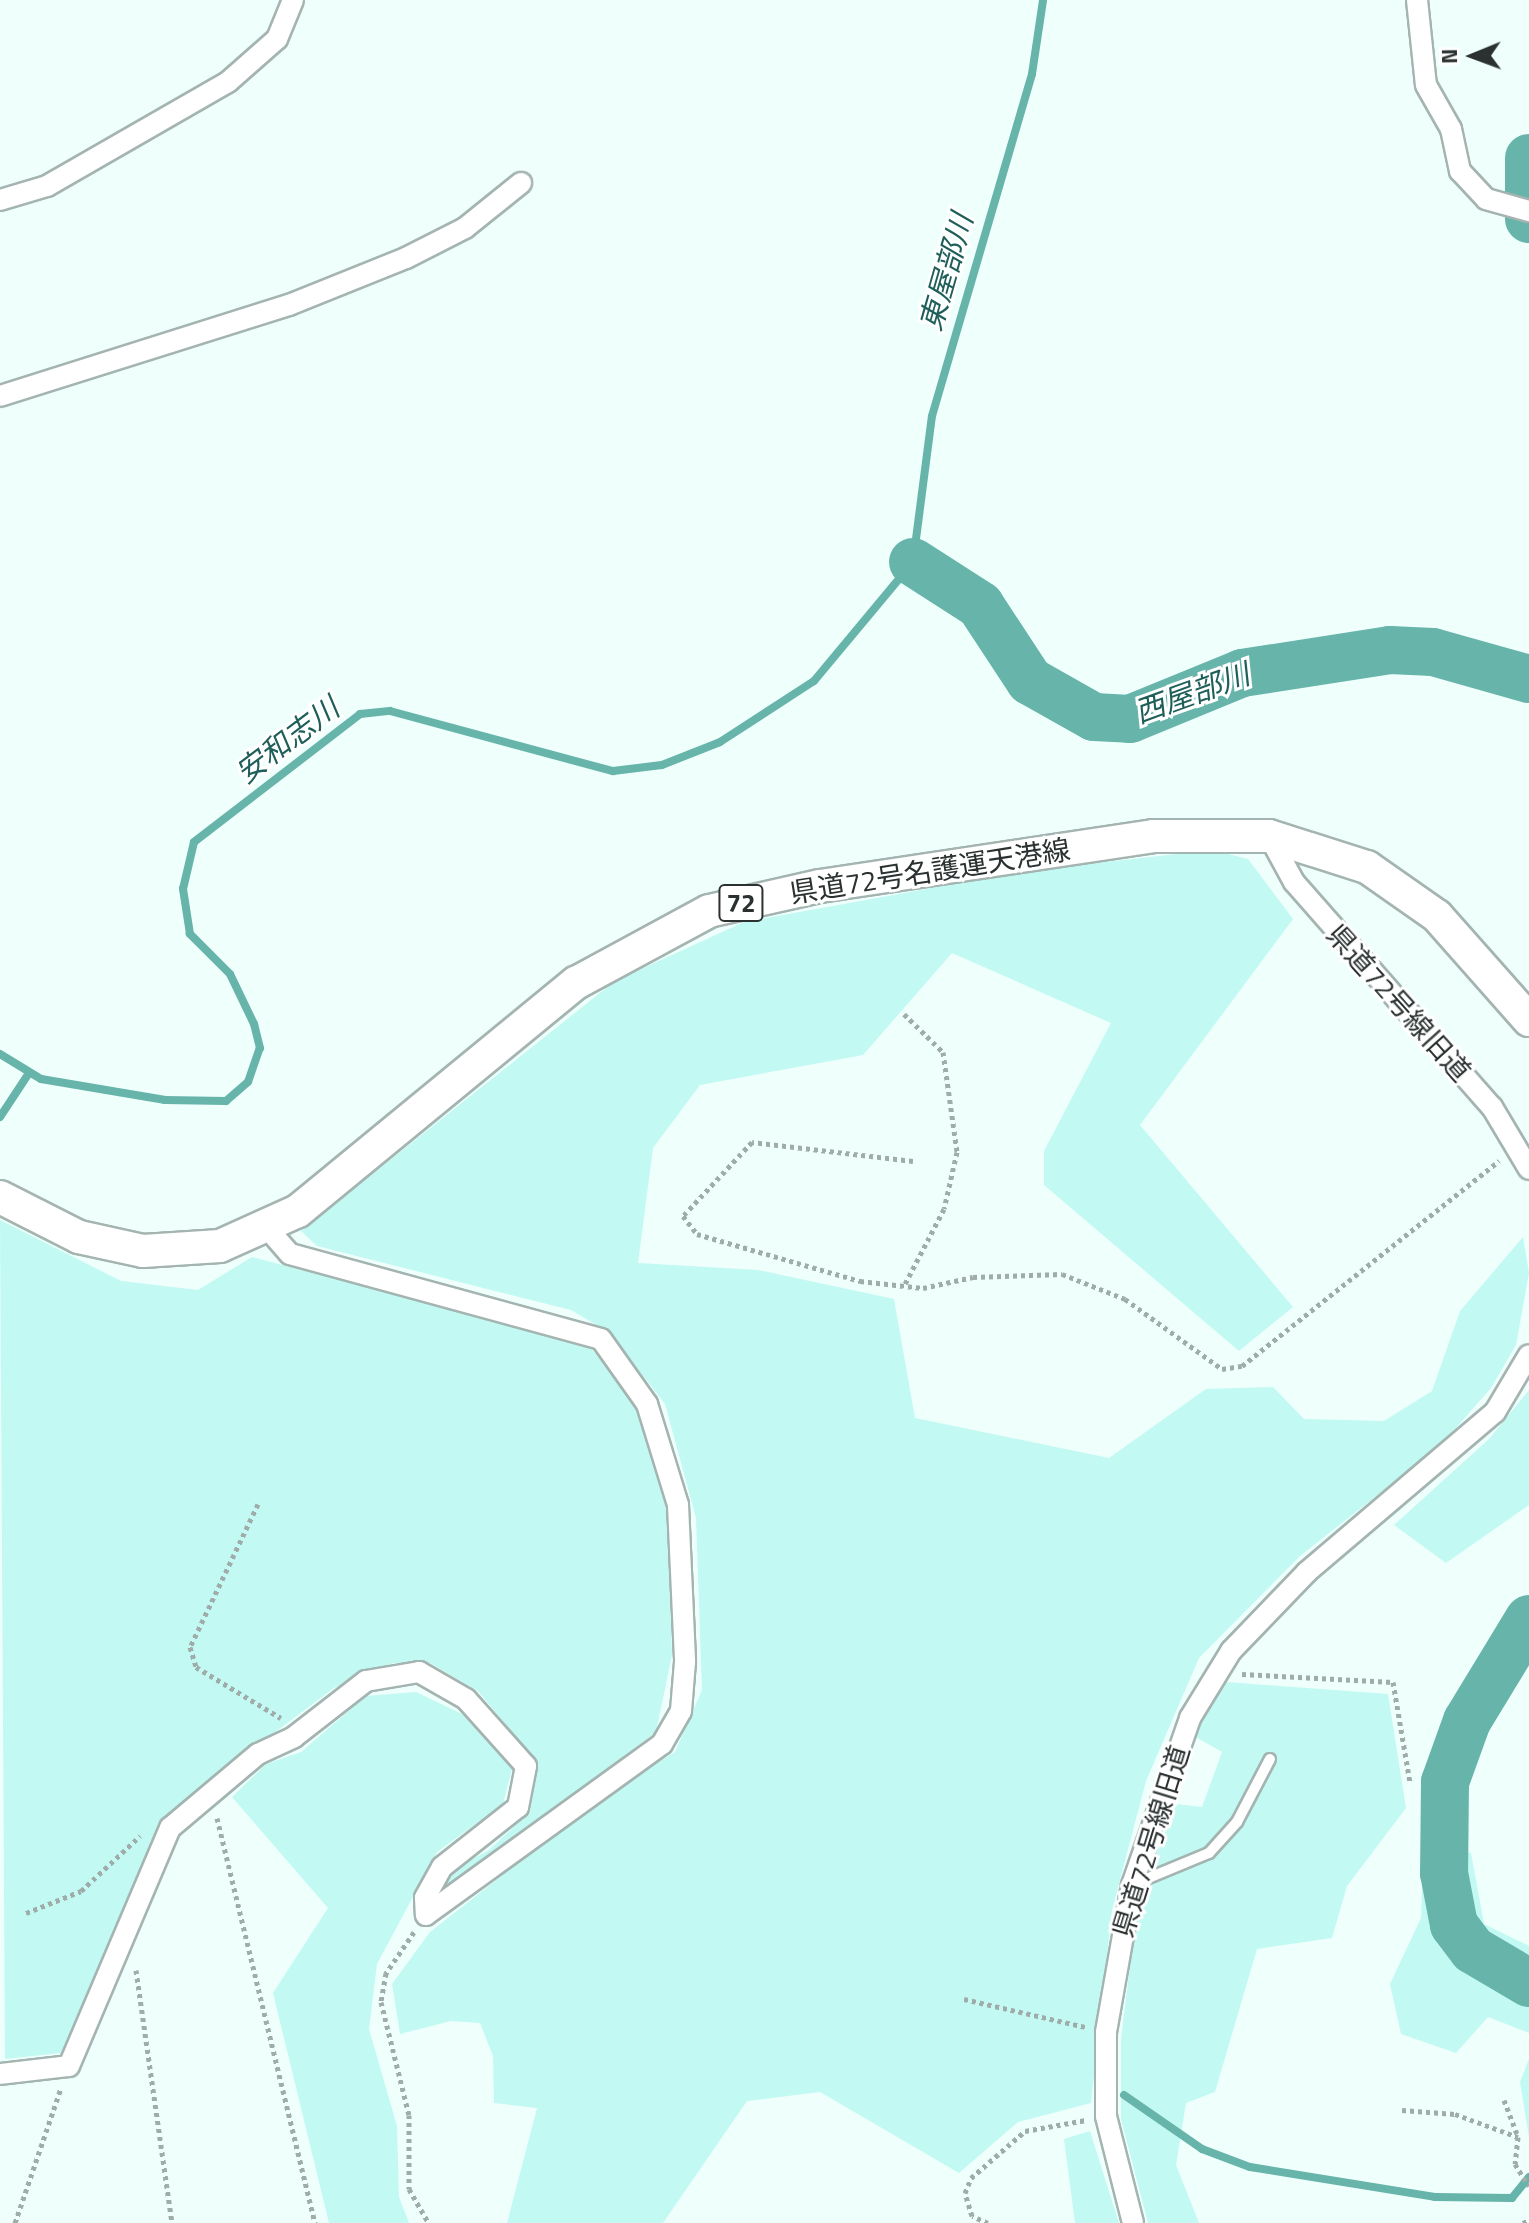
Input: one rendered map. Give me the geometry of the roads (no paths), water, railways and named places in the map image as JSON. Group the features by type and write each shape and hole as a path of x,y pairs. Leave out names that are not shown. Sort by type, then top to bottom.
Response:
{"main road":[{"name":"県道72号名護運天港線","path":"0,1197 79,1237 143,1251 188,1253 268,1229 576,983 709,911 820,886 1153,836 1269,836 1327,851 1401,890 1437,916 1529,1020"}],"street":[{"path":"0,200 47,186 228,82 277,39 293,0"},
{"path":"1417,0 1426,85 1451,129 1460,171 1486,199 1529,211"},
{"path":"0,396 289,305 406,258 465,228 521,183"},
{"name":"県道72号線旧道","path":"1269,836 1294,882 1519,1146 1529,1169"},
{"path":"0,2074 69,2066 170,1828 258,1754 303,1730 366,1681 419,1672 466,1699 526,1766 518,1807 442,1867 425,1898 426,1915 662,1744 681,1711 685,1662 678,1505 647,1404 601,1339 290,1254 268,1229"},
{"name":"県道72号線旧道","path":"1133,2223 1106,2116 1106,2032 1132,1885 1190,1718 1222,1665 1307,1572 1495,1412 1529,1355"}],"lane":[{"path":"1132,1885 1209,1853 1237,1822 1270,1759"}],"waterway":[{"name":"安和志川","path":"0,1054 41,1079 165,1100 226,1101 248,1082 260,1048 254,1024 230,974 190,934 183,889 194,842 360,714 390,711 613,771 662,765 720,742 814,681 913,562 932,416 1032,74 1043,0"},
{"name":"西屋部川","path":"1529,158 1529,219"},
{"name":"西屋部川","path":"913,562 980,605 1030,681 1094,717 1130,719 1242,673 1390,650 1433,652 1529,679"},
{"path":"0,1117 29,1073"},
{"name":"西屋部川","path":"1529,1619 1467,1721 1445,1782 1444,1873 1454,1925 1473,1950 1529,1983"},
{"path":"1124,2095 1202,2149 1250,2167 1435,2197 1512,2198 1529,2177"}],"water label":[{"name":"東屋部川","path":"946,272"}]}
